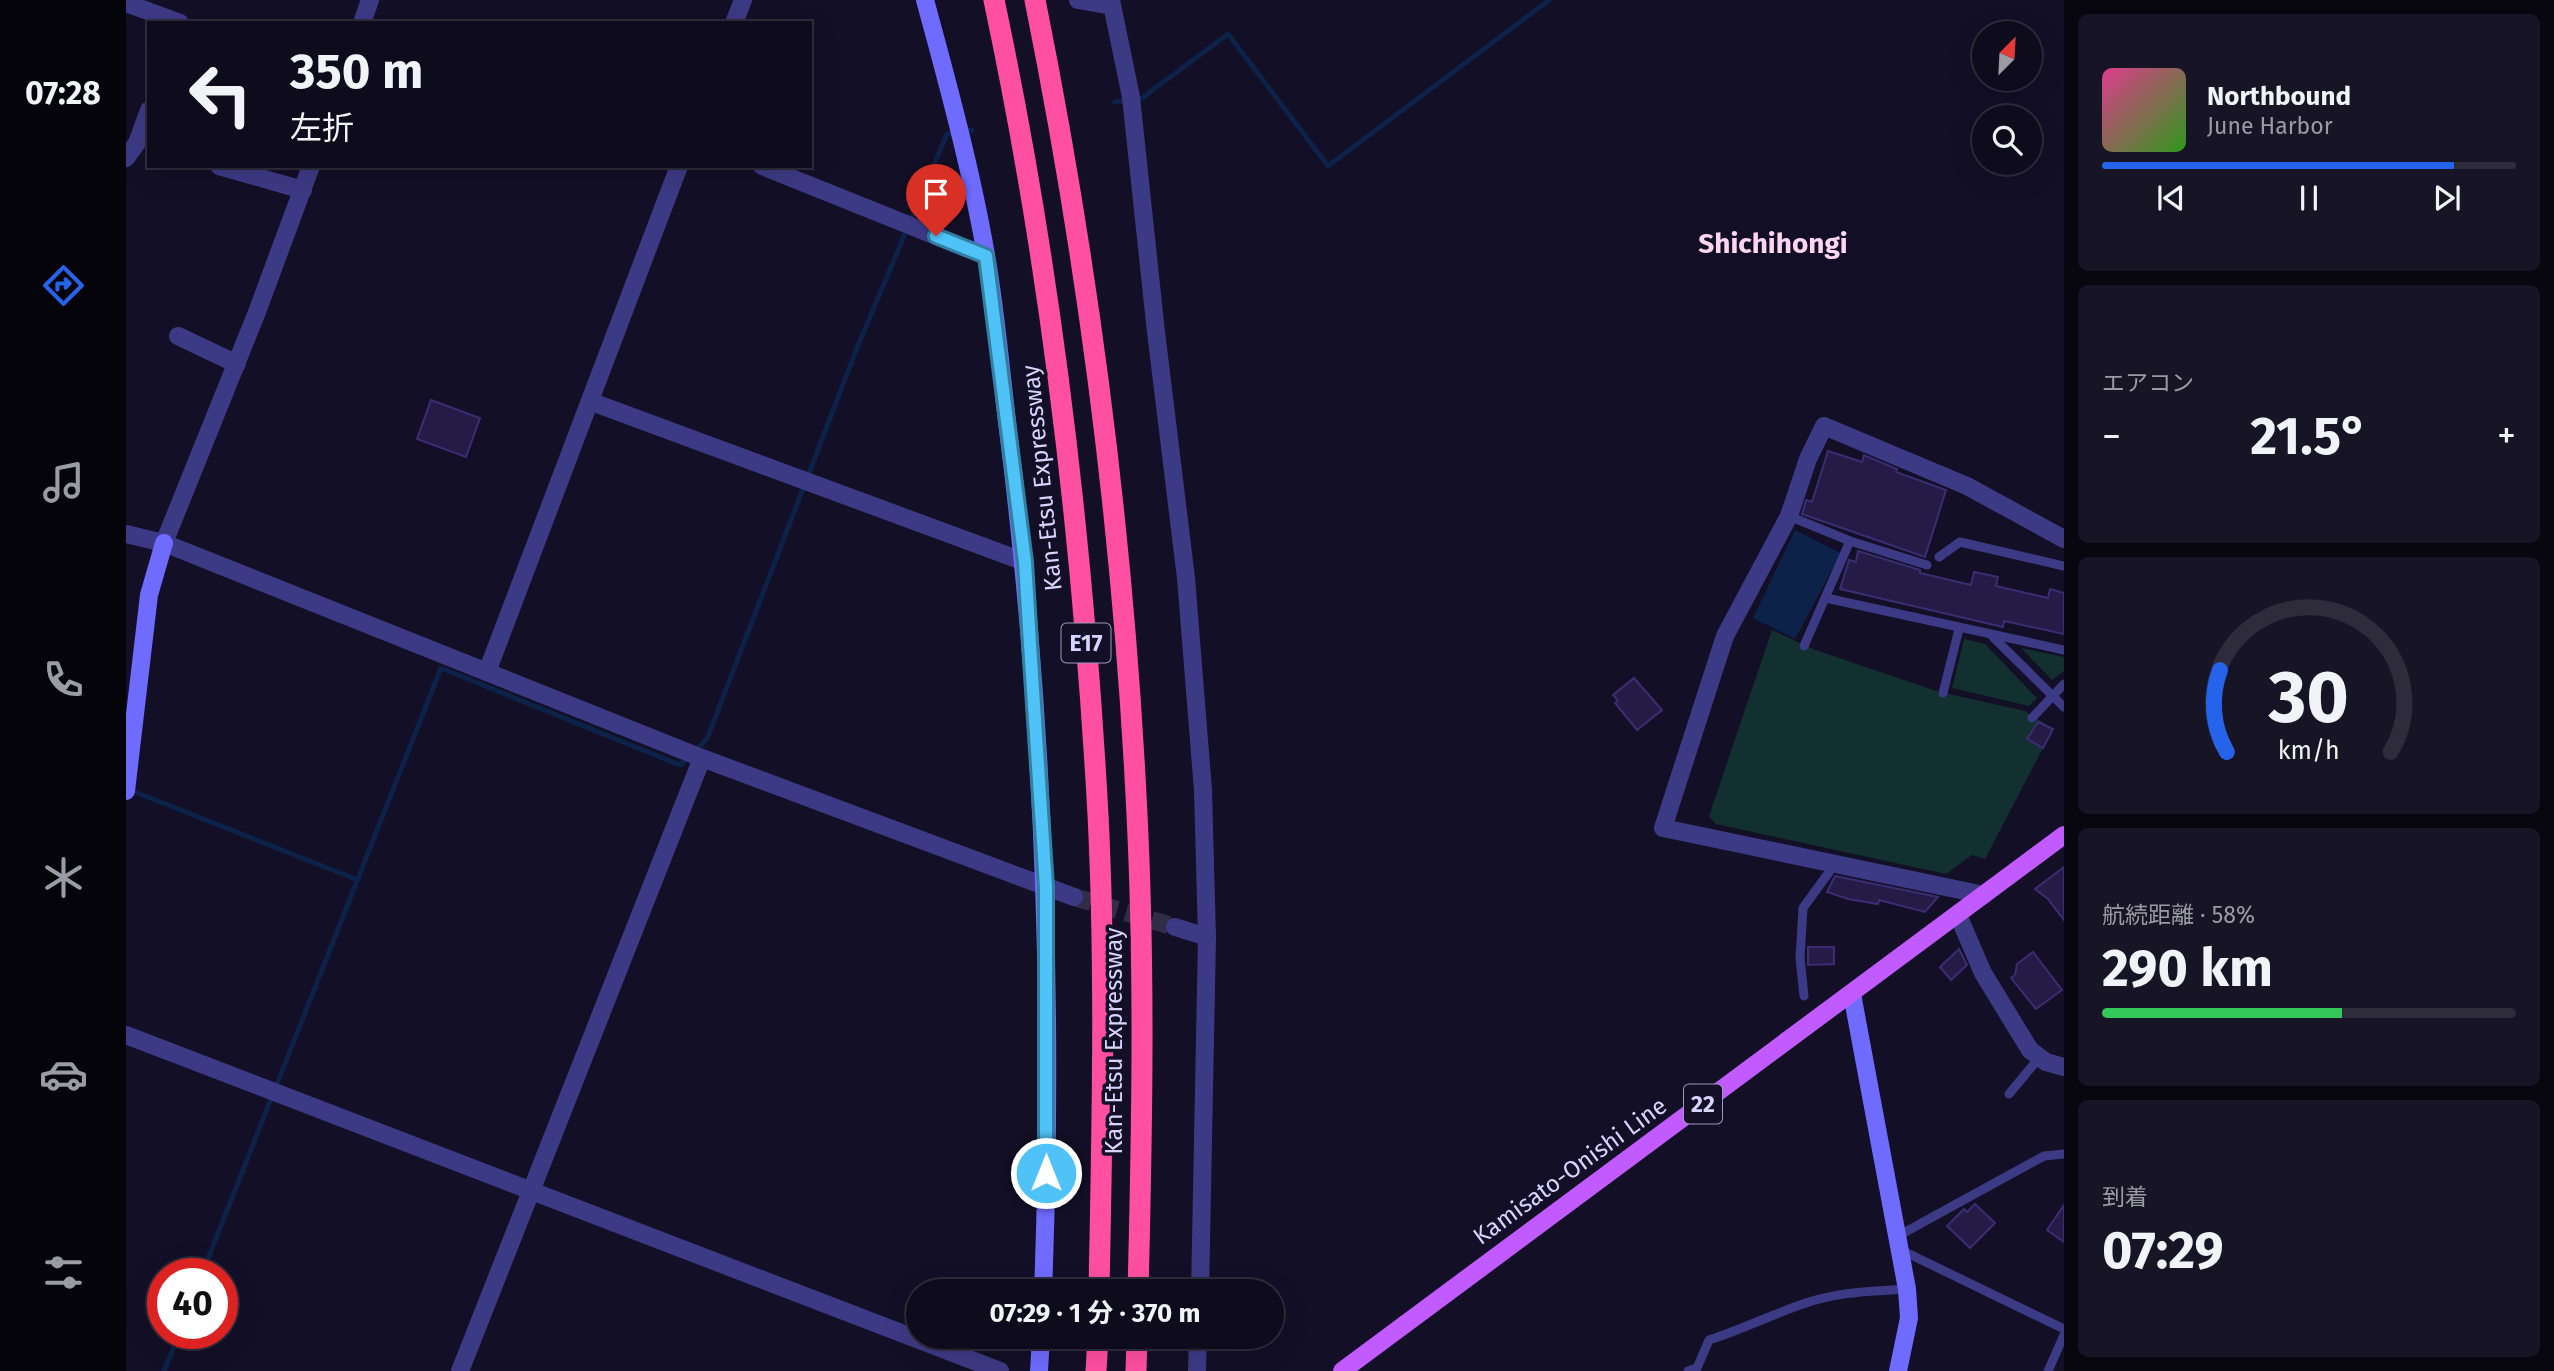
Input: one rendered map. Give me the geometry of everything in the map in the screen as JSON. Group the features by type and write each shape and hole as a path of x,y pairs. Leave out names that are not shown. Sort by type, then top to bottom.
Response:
{"highway":[{"name":"Kan-Etsu Expressway","path":"995,0 1053,335 1087,644 1098,817 1102,983 1099,1279"},
{"name":"Kan-Etsu Expressway","path":"1035,0 1091,325 1112,484 1126,650 1137,816 1142,980 1138,1279"},
{"path":"1097,1371 1098,1349"},
{"path":"1136,1371 1137,1349"}],"main road":[{"name":"Kamisato-Onishi Line","path":"1342,1371 2064,835"}],"street":[{"path":"363,21 370,0"},
{"path":"735,21 743,0"},
{"path":"925,0 957,118 986,256 1025,562 1046,887 1043,1279"},
{"path":"1078,0 1111,3 1131,97 1186,579 1203,790 1207,937 1200,1279"},
{"path":"126,3 175,21"},
{"path":"126,158 143,145 147,122"},
{"path":"226,168 303,190"},
{"path":"126,790 149,595 164,543 310,168"},
{"path":"487,672 592,402 678,168"},
{"path":"767,168 986,256"},
{"path":"178,336 236,364"},
{"path":"592,402 1025,562"},
{"path":"1984,895 1663,828 1725,636 1789,516 1808,459 1824,426 1967,486 2064,539"},
{"path":"126,534 164,543 702,758 1074,897"},
{"path":"460,1371 702,758"},
{"path":"1958,915 1983,973 2030,1050 2039,1058 2064,1067"},
{"path":"1175,927 1207,937"},
{"path":"1852,994 1908,1289 1909,1318 1898,1371"},
{"path":"126,1035 1000,1371"},
{"path":"1039,1371 1040,1349"},
{"path":"1197,1371 1198,1349"}],"lane":[{"path":"1789,516 1850,541 1927,565"},
{"path":"1804,646 1850,541"},
{"path":"1939,557 1959,542 2064,566"},
{"path":"1826,598 2064,650"},
{"path":"1943,693 1959,629"},
{"path":"1993,636 2064,707"},
{"path":"2032,718 2064,684"},
{"path":"1804,996 1800,958 1803,908 1835,864"},
{"path":"2008,1094 2039,1058"},
{"path":"1900,1243 2064,1144"},
{"path":"2044,1156 2064,1154"},
{"path":"1900,1243 2064,1329"},
{"path":"1688,1371 1697,1368 1709,1340 1765,1321 1800,1305 1858,1291 1908,1289"},
{"path":"2048,1371 2064,1335"}],"green space":[{"path":"1772,630 1813,649 1936,691 2025,711 2053,729 1985,859 1972,855 1946,874 1716,824 1709,816"},
{"path":"1964,639 1985,644 2037,698 2029,706 1952,688"},
{"path":"2021,648 2064,657 2064,671 2052,680"}],"water":[{"path":"1795,530 1841,553 1795,639 1753,618"}],"building":[{"path":"431,400 480,418 466,457 417,439"},
{"path":"1828,451 1862,462 1864,455 1897,469 1896,472 1946,490 1925,557 1802,514 1806,500 1812,502"},
{"path":"1858,551 1920,570 1920,573 1971,585 1974,572 1998,577 1996,586 2048,598 2050,589 2064,593 2064,634 2004,621 2003,627 1840,589 1849,560 1856,562"},
{"path":"1634,678 1662,710 1637,730 1615,703 1618,701 1613,695"},
{"path":"2038,722 2053,729 2043,748 2027,739"},
{"path":"2064,867 2064,920 2048,899 2035,889"},
{"path":"1835,876 1938,897 1925,912 1879,900 1878,904 1848,899 1827,892"},
{"path":"1808,947 1834,947 1834,964 1808,965"},
{"path":"1959,949 1967,965 1951,980 1940,967"},
{"path":"2033,952 2062,990 2036,1009 2011,978 2015,975 2017,964"},
{"path":"1975,1204 1995,1223 1970,1248 1947,1226 1964,1209 1967,1212"},
{"path":"2064,1205 2064,1242 2047,1230"}],"waterway":[{"path":"1115,102 1142,98 1228,34 1328,166 1549,0"},
{"path":"695,751 707,739 857,348 947,134 972,130"},
{"path":"208,1258 441,668 680,765 688,758"},
{"path":"130,790 358,880"},
{"path":"164,1371 173,1349"}],"tunnel":[{"path":"1074,897 1175,927"}],"district":[{"name":"Shichihongi","path":"1773,243"}],"route":[{"path":"936,236 986,256 1025,562 1046,887 1046,1173"}]}
